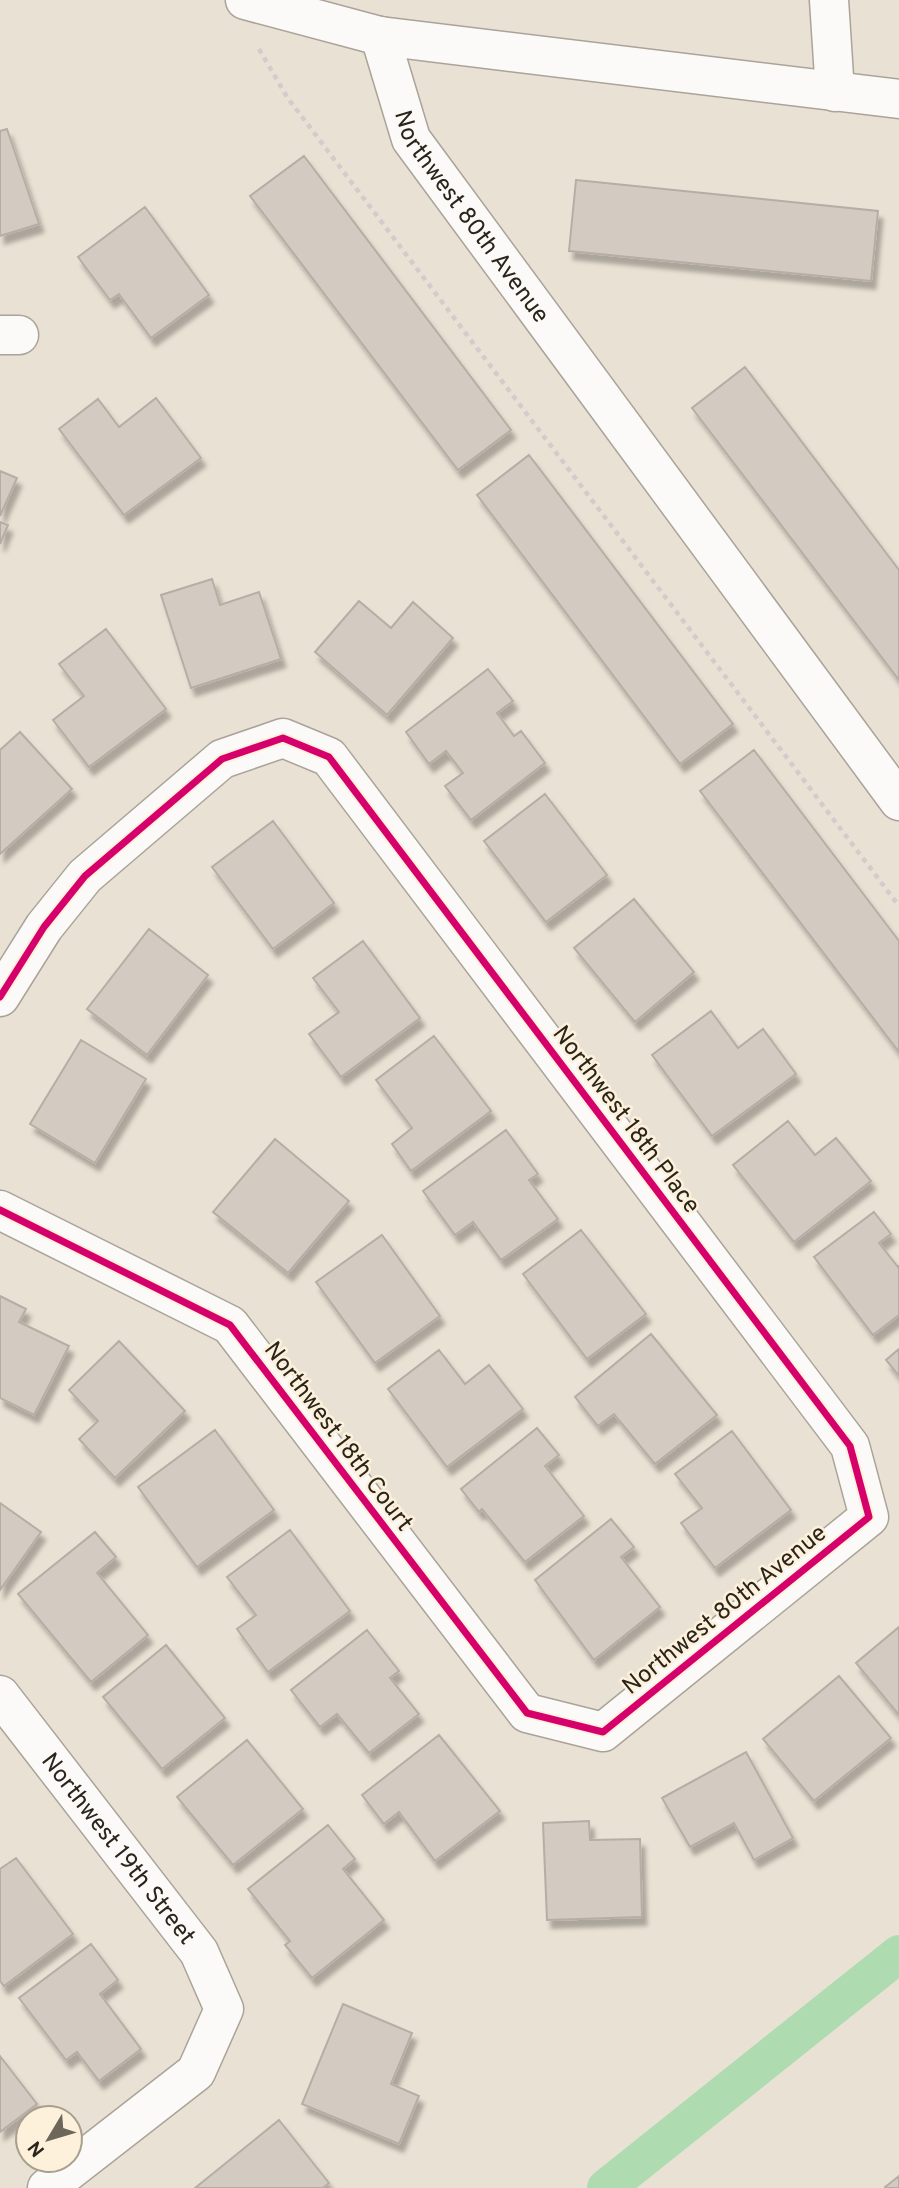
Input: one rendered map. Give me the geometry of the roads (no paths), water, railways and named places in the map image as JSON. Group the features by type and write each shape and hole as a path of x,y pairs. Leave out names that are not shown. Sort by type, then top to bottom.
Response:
{"street":[{"path":"244,0 380,36 899,99"},
{"path":"829,0 835,92"},
{"name":"Northwest 80th Avenue","path":"380,36 411,139 899,801"},
{"name":"Northwest 18th Place","path":"0,997 44,927 85,876 222,760 282,738 329,757 850,1446 869,1517"},
{"name":"Northwest 18th Court","path":"0,1210 230,1325 527,1713 603,1732"},
{"name":"Northwest 80th Avenue","path":"603,1732 869,1517"},
{"name":"Northwest 19th Street","path":"0,1695 200,1952 224,2009 196,2072 47,2188"}],"waterway":[{"path":"606,2188 899,1954"}]}
